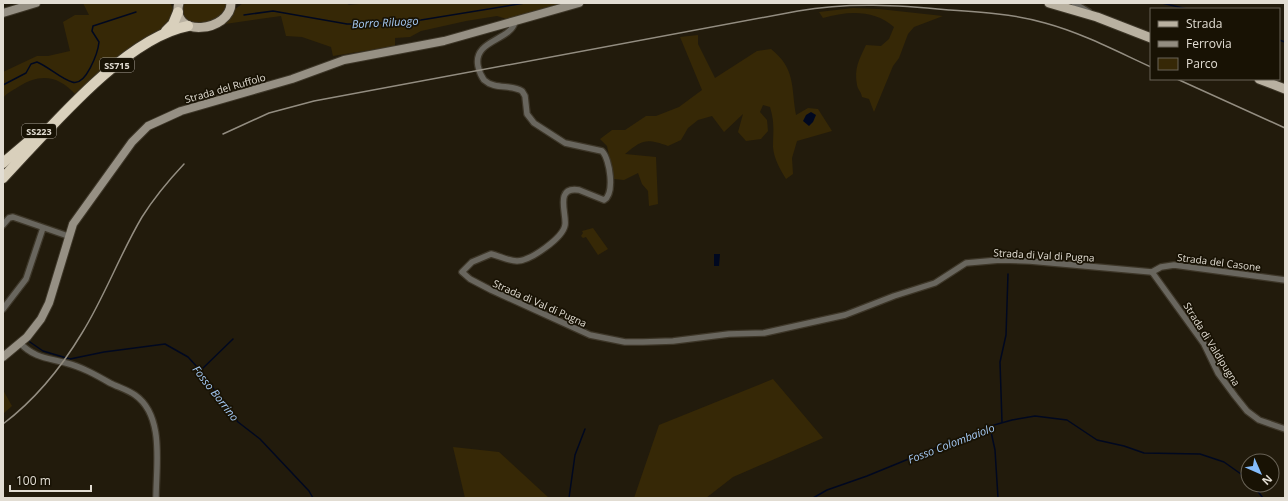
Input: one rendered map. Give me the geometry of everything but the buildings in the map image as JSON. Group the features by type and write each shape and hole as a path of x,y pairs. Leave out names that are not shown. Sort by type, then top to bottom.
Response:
{"highway":[{"name":"SS715","path":"3,178 77,101 116,66 161,35 173,24 177,6"},
{"name":"SS715","path":"161,35 188,26"},
{"name":"SS223","path":"3,163 77,101"}],"main road":[{"path":"1049,3 1094,16"},
{"path":"1059,3 1150,38"},
{"path":"177,6 182,20 188,26 200,28 215,24 224,18 233,5"},
{"path":"1262,80 1285,89"}],"street":[{"path":"3,14 36,3"},
{"name":"Strada del Ruffolo","path":"3,357 37,326 45,311 68,236 79,214 137,136 148,126 163,118 203,104 292,79 348,59 437,43 579,3"},
{"path":"1074,3 1094,16"},
{"name":"Strada di Val di Pugna","path":"515,22 512,29 489,43 481,52 477,62 480,75 490,84 522,91 525,96 526,111 528,116 534,123 565,143 602,151 606,155 608,162 610,192 608,198 604,200 575,189 567,193 563,198 565,226 546,247 528,258 513,261 490,254 472,262 462,272 470,279 491,290 590,335 625,342 673,342 729,334 764,333 855,312 894,296 935,283 966,263 983,261 1030,261 1152,272"},
{"path":"3,225 9,218 13,217 68,236"},
{"path":"3,309 26,279 43,228"},
{"name":"Strada del Casone","path":"1152,272 1162,267 1174,265 1285,280"},
{"name":"Strada di Valdipugna","path":"1152,272 1204,344 1218,373 1234,396 1247,411 1259,420 1285,429"},
{"path":"20,343 35,356 66,363 88,371 135,395 148,408 153,419 157,448 158,464 156,498"}],"green space":[{"path":"83,3 170,3 173,13 170,20 163,28 76,95 69,88 56,80 41,78 26,83 10,92 3,98 3,72 37,56 48,56 70,51 63,22 75,15 89,15"},
{"path":"182,3 227,3 227,7 220,16 212,21 203,23 188,22 183,16"},
{"path":"243,3 346,3 349,5 368,3 567,3 510,20 497,16 421,31 410,37 395,38 395,46 333,56 331,47 302,37 286,36 281,16 225,24 234,10"},
{"path":"853,8 879,9 943,16 914,27 908,34 899,58 893,66 874,112 869,99 862,97 857,87 856,74 858,64 866,45 881,46 889,39 894,27 886,21 869,14 851,13 823,18 819,12"},
{"path":"698,35 698,44 715,78 757,51 771,49 779,56 789,71 796,115 808,108 818,109 832,131 797,141 792,158 793,174 786,179 778,164 773,147 772,113 770,107 763,105 760,112 767,120 768,131 761,139 746,141 738,132 743,114 724,132 712,116 698,120 688,128 681,140 668,146 649,141 640,143 625,154 656,157 658,204 649,206 648,191 642,184 638,173 624,180 614,179 607,146 600,139 612,130 625,130 646,116 656,116 679,107 702,90 680,37"},
{"path":"593,228 608,249 598,255 586,237 583,238 581,236 583,233 582,231"},
{"path":"773,379 823,438 733,477 706,498 634,498 659,425"},
{"path":"3,390 12,406 3,414"},
{"path":"453,447 499,452 549,498 465,498"}],"water":[{"path":"811,112 816,115 813,122 809,126 803,121 806,115"},
{"path":"714,254 720,254 719,266 714,266"}],"waterway":[{"name":"Borro Riluogo","path":"244,15 273,11 347,24 368,24 421,20 525,3"},
{"name":"Borro Riluogo","path":"1162,3 1183,8"},
{"name":"Borro Riluogo","path":"3,85 26,73 31,64 37,62 59,76 72,82 77,82 86,74 94,60 99,42 92,31 93,26 136,12"},
{"name":"Borro Riluogo","path":"1280,40 1285,42"},
{"path":"1002,422 1000,362 1006,335 1008,274"},
{"path":"201,370 233,339"},
{"name":"Fosso Borrino","path":"27,340 43,351 70,359 104,352 165,344 188,357 199,369 238,422 260,439 309,491 313,498"},
{"name":"Fosso Colombaiolo","path":"813,498 827,490 867,476 987,427 1012,420 1035,416 1067,420 1097,440 1124,446 1144,453 1200,454 1224,462 1240,473"},
{"path":"990,427 995,450 998,498"},
{"path":"569,498 575,455 585,429"},
{"name":"Fosso Colombaiolo","path":"1259,493 1263,498"}],"railway":[{"path":"223,134 269,113 314,101 798,11 836,6 874,5 911,7 1021,17 1059,27 1099,43 1150,67"},
{"path":"1179,80 1285,128"},
{"path":"3,424 37,393 56,371 74,346 90,319 142,217 151,203 184,164"}]}
